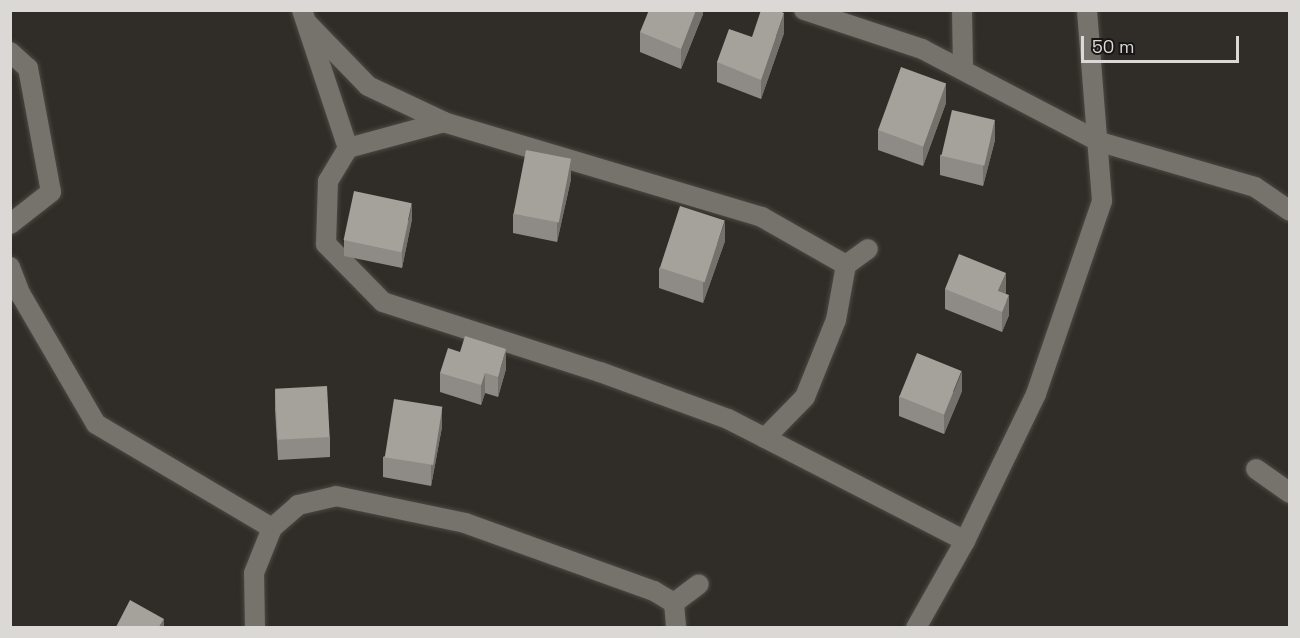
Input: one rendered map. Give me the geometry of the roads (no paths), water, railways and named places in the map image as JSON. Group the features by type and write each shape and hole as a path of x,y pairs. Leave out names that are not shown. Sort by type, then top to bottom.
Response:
{"street":[{"path":"804,10 922,49 1100,142 1255,187 1290,210"},
{"path":"962,10 963,69"},
{"path":"916,627 965,541 1036,394 1102,201 1100,142 1087,10"},
{"path":"305,17 368,86 444,122 762,217 846,266"},
{"path":"305,17 348,148"},
{"path":"10,52 28,68 51,192 10,224"},
{"path":"444,122 348,148 328,181 326,244 383,302 600,372 728,419 965,541"},
{"path":"765,438 805,397 836,320 846,266 868,249"},
{"path":"10,267 21,295 96,424 272,528"},
{"path":"1256,468 1290,493"},
{"path":"255,627 254,573 272,528 298,505 336,496 465,523 654,591 674,603"},
{"path":"674,603 699,584"},
{"path":"674,603 676,627"}]}
